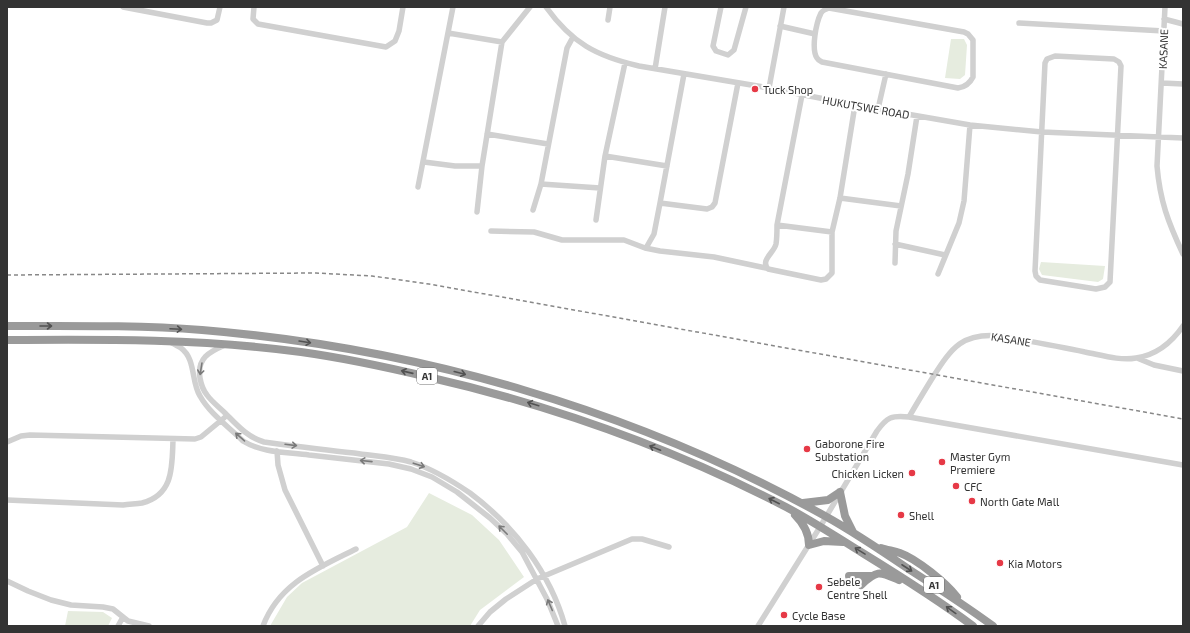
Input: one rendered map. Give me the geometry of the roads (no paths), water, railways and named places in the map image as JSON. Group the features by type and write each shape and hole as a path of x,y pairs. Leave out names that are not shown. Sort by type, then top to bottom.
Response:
{"highway":[{"name":"A1","path":"7,326 94,325 202,330 301,341 414,361 526,390 640,430 719,462 826,516 874,546 993,626"},
{"name":"A1","path":"7,340 96,339 168,341 227,344 301,352 370,363 518,400 573,417 741,484 789,508 845,542 929,594 974,626"},
{"path":"802,504 828,500 840,492 845,516 854,533"},
{"path":"789,508 799,518 806,529 809,544 824,541 845,542"},
{"path":"862,585 876,573 888,576 919,591 929,594"},
{"path":"849,576 871,576"}],"street":[{"path":"124,7 207,23 217,20 220,7"},
{"path":"254,7 253,18 258,24 386,47 395,41 399,31 403,7"},
{"path":"418,187 453,7"},
{"path":"477,212 482,166 502,42 530,7"},
{"name":"HUKUTSWE ROAD","path":"546,7 573,37 595,52 625,63 970,125 1042,132 1183,138"},
{"path":"608,20 610,7"},
{"path":"655,69 665,7"},
{"path":"722,7 713,46 716,51 728,55 734,50 746,7"},
{"path":"769,88 784,7"},
{"name":"KASANE","path":"1165,7 1157,166 1159,190 1167,216 1183,254"},
{"path":"829,8 964,32 973,40 973,77 971,81 963,87 958,88 822,62 817,59 816,55 815,34 822,12 829,8"},
{"path":"1164,19 1183,24"},
{"path":"1020,22 1164,31"},
{"path":"780,26 815,34"},
{"path":"448,33 502,42"},
{"path":"533,210 541,184 567,48 573,37"},
{"path":"1055,56 1114,59 1119,62 1118,135 1110,282 1105,287 1096,289 1040,280 1036,276 1035,271 1045,63 1047,59 1055,56"},
{"path":"596,220 605,156 625,63"},
{"path":"646,248 654,234 684,74"},
{"path":"878,109 886,74"},
{"path":"660,203 708,209 716,203 738,83"},
{"path":"1162,83 1183,84"},
{"path":"766,268 766,259 775,247 777,225 802,95"},
{"path":"491,231 534,232 562,240 624,240 646,248 660,251 714,257 821,280 826,279 830,276 832,270 832,232 840,198 855,105"},
{"path":"894,263 896,231 908,174 917,116"},
{"path":"938,274 959,223 964,201 970,125"},
{"path":"487,134 548,144"},
{"path":"605,156 667,166"},
{"path":"424,162 455,166 482,166"},
{"path":"541,184 600,188"},
{"path":"840,198 901,206"},
{"path":"777,225 832,232"},
{"path":"895,244 945,255"},
{"name":"KASANE","path":"909,417 945,357 955,346 971,338 988,335 1001,336 1116,358 1137,358 1150,354 1164,346 1176,336 1183,326"},
{"path":"168,341 181,348 186,353 192,365 196,389 200,397 222,421 250,445 276,451 389,464 411,469 432,477 457,492 490,518 517,545 537,579 558,626"},
{"path":"227,344 208,354 202,361 199,372 200,382 207,395 227,416 251,437 264,442 397,459 424,466 437,472 477,499 504,521 519,539 544,576 565,626"},
{"path":"1137,358 1154,365 1183,371"},
{"path":"758,626 882,425 888,419 897,415 1183,465"},
{"path":"7,442 30,434 173,440 195,439 201,437 227,416"},
{"path":"7,500 123,505 151,500 157,496 169,482 173,440"},
{"path":"276,451 278,465 286,490 323,566"},
{"path":"478,626 490,612 506,599 537,579 632,539 642,539 669,546"},
{"path":"262,626 272,606 297,580 356,549"},
{"path":"7,581 28,592 50,600 71,605 113,609 128,621 142,626 149,626"},
{"path":"118,626 123,617"}],"railway":[{"path":"7,275 316,273 372,276 429,284 1183,419"}],"place":[{"name":"Tuck Shop","path":"755,89"},
{"name":"Gaborone Fire Substation","path":"807,449"},
{"name":"Master Gym Premiere","path":"942,462"},
{"name":"Chicken Licken","path":"912,473"},
{"name":"CFC","path":"956,486"},
{"name":"North Gate Mall","path":"972,501"},
{"name":"Shell","path":"901,515"},
{"name":"Kia Motors","path":"1000,563"},
{"name":"Sebele Centre Shell","path":"819,587"},
{"name":"Cycle Base","path":"784,615"}]}
